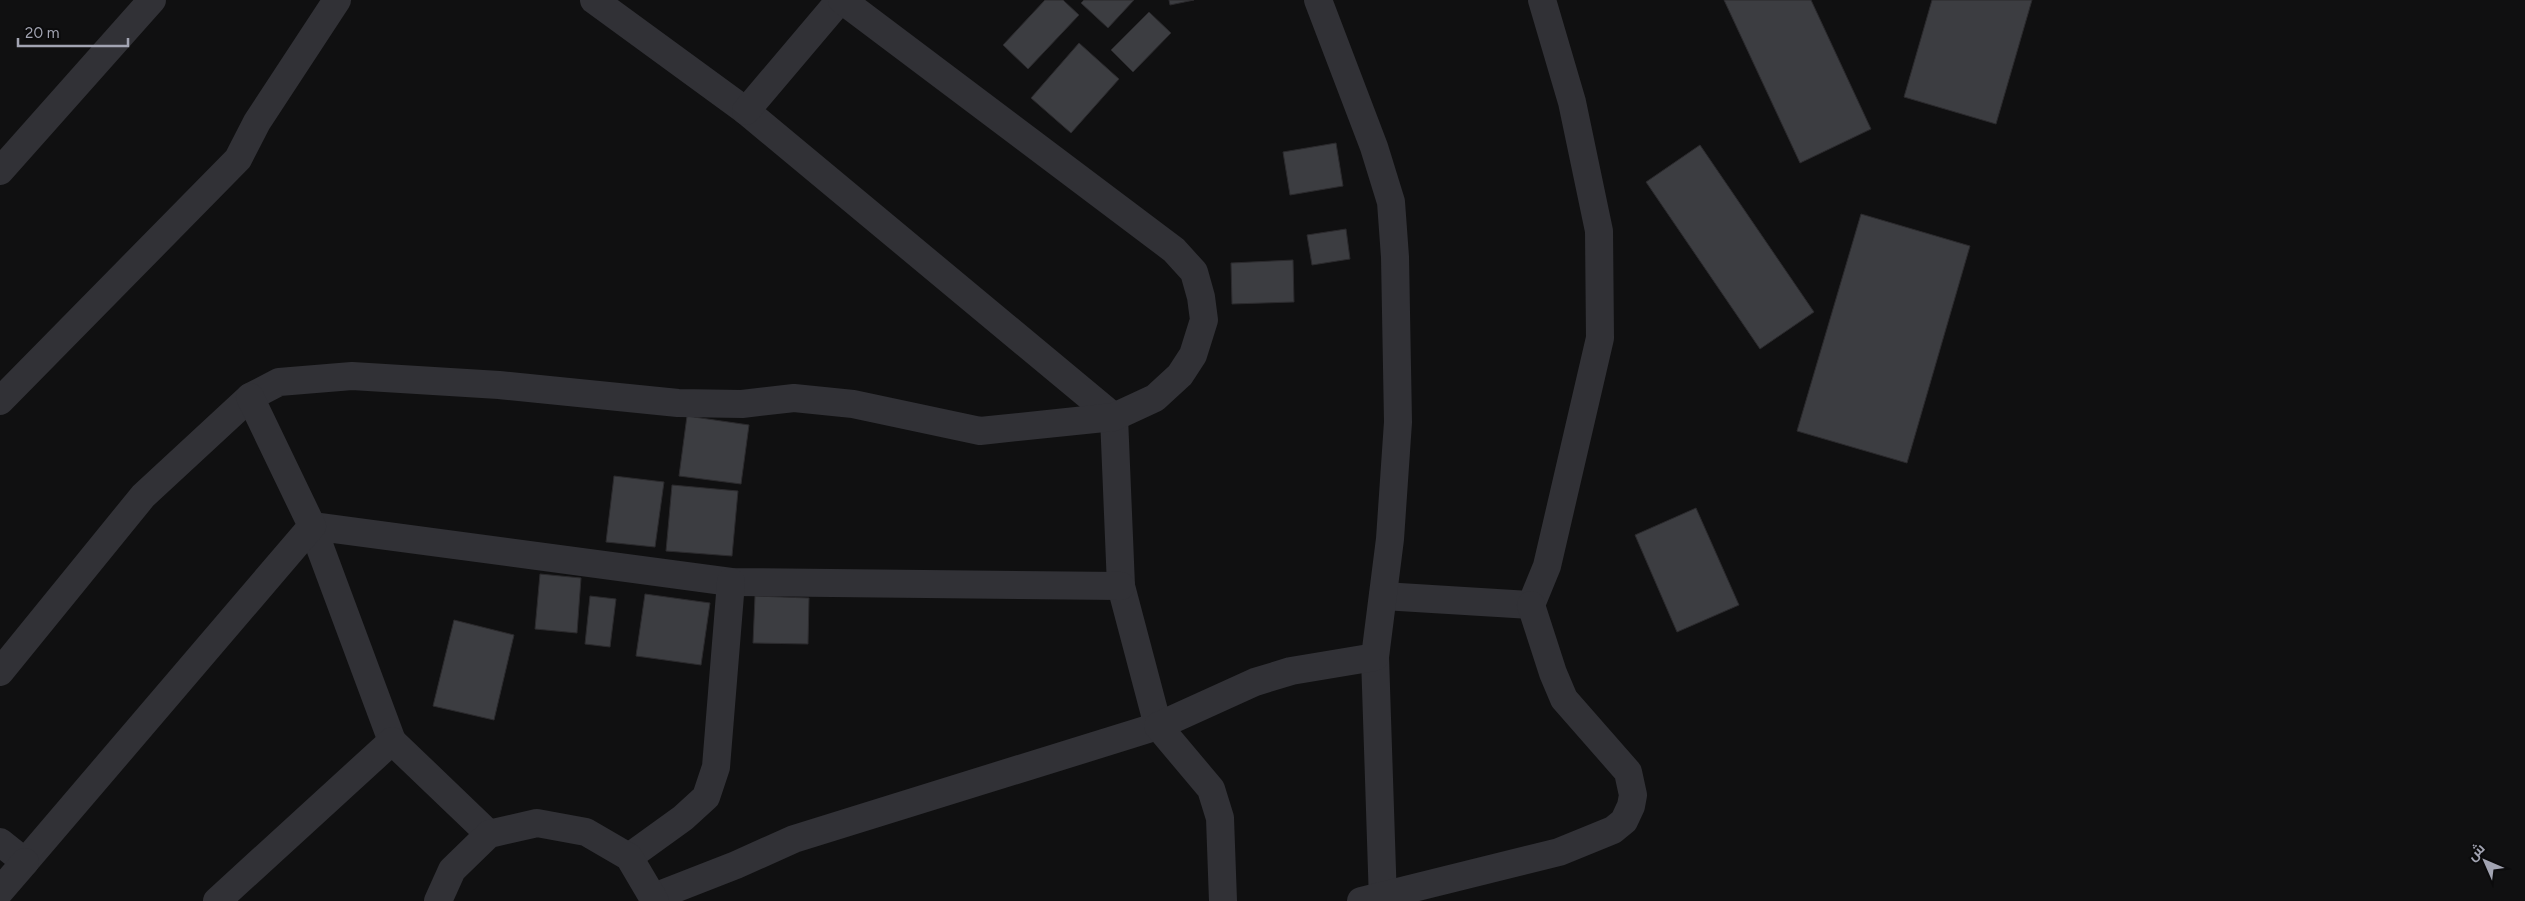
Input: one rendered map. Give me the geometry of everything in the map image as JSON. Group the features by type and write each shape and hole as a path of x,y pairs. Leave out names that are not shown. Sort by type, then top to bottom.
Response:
{"street":[{"path":"0,171 152,0"},
{"path":"0,402 238,158 256,122 337,0"},
{"path":"594,0 746,111 1114,417 1121,586 1158,726 1210,790 1220,818 1223,901"},
{"path":"0,672 143,496 250,397 279,382 352,376 499,385 678,403 742,404 794,398 853,404 980,431 1114,417 1155,398 1180,375 1193,355 1204,320 1201,297 1194,272 1174,250 841,0 746,111"},
{"path":"1318,0 1374,147 1391,202 1395,258 1398,422 1390,538 1375,656 1375,900 1559,852 1613,830 1624,821 1631,806 1633,795 1628,772 1564,699 1531,605 1547,566 1600,338 1599,231 1572,102 1542,0"},
{"path":"250,397 312,526 392,742 489,834"},
{"path":"312,526 731,582 1121,586"},
{"path":"0,891 312,526"},
{"path":"629,857 683,818 706,797 716,767 731,582"},
{"path":"1383,596 1531,605"},
{"path":"438,901 452,870 489,834 537,823 586,832 629,857 654,899 736,866 794,839 1158,726 1255,682 1291,671 1375,656"},
{"path":"217,901 392,742"},
{"path":"0,842 25,862"}],"building":[{"path":"1045,0 1063,0 1079,15 1028,69 1003,45"},
{"path":"1084,0 1134,0 1108,28 1081,3"},
{"path":"1169,0 1194,0 1170,5"},
{"path":"1724,0 1811,0 1871,129 1800,163"},
{"path":"1932,0 2032,0 1996,124 1904,97"},
{"path":"1149,12 1171,33 1133,72 1111,50"},
{"path":"1079,43 1119,79 1071,133 1031,98"},
{"path":"1336,143 1343,186 1290,195 1283,152"},
{"path":"1700,145 1814,312 1760,349 1646,182"},
{"path":"1861,214 1970,246 1907,463 1797,431"},
{"path":"1346,229 1350,259 1312,265 1307,235"},
{"path":"1293,260 1294,302 1232,304 1231,263"},
{"path":"687,416 749,425 741,484 679,476"},
{"path":"614,476 664,482 655,547 606,542"},
{"path":"672,485 738,491 732,556 666,551"},
{"path":"1696,508 1739,605 1677,632 1635,535"},
{"path":"540,574 581,578 577,633 535,629"},
{"path":"645,594 710,603 701,665 636,656"},
{"path":"590,596 616,599 610,647 585,644"},
{"path":"755,596 809,598 808,644 753,643"},
{"path":"454,620 514,635 494,720 433,706"}]}
